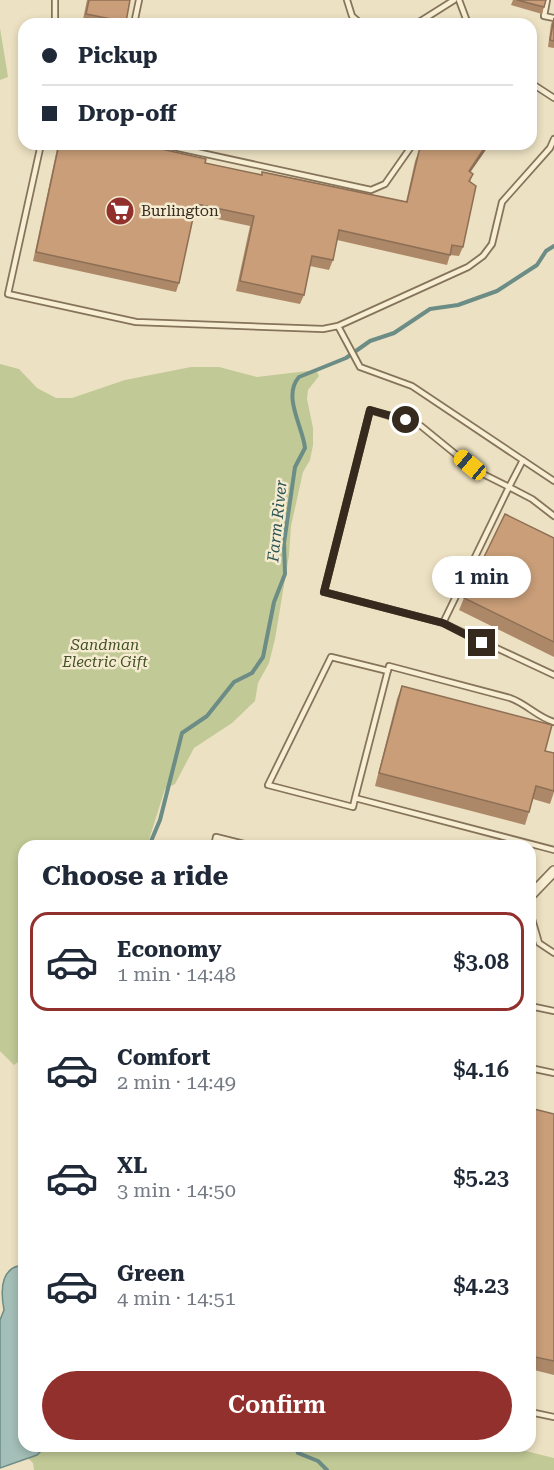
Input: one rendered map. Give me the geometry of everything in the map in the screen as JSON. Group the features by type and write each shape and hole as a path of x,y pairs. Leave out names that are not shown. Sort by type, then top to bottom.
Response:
{"street":[{"path":"536,890 554,871"}],"lane":[{"path":"55,0 55,18"},
{"path":"135,18 139,0"},
{"path":"346,0 354,18"},
{"path":"426,18 454,0"},
{"path":"459,0 466,18"},
{"path":"547,0 544,16 554,18"},
{"path":"537,87 554,98"},
{"path":"40,150 8,294 136,322 323,329 339,326 468,267 483,256 492,244 502,202 550,148 554,139"},
{"path":"188,150 371,190 386,184 409,150"},
{"path":"339,326 357,363 363,368 412,386 554,481"},
{"path":"554,516 539,504 475,470 421,426 370,410 324,592 443,623 554,675"},
{"path":"443,623 523,460"},
{"path":"388,671 331,657 268,785 353,807 355,798 388,671 389,666 510,698 523,703 541,717 554,722"},
{"path":"355,798 516,840"},
{"path":"215,840 216,837 228,840"},
{"path":"536,845 554,850"},
{"path":"536,933 539,943 554,953"},
{"path":"536,1007 554,1011"},
{"path":"536,1069 554,1073"},
{"path":"536,1413 554,1417"}],"green space":[{"path":"0,28 8,77 0,80"},
{"name":"Sandman Electric Gift","path":"0,364 19,369 37,388 56,398 72,398 125,380 191,367 219,367 257,377 316,370 319,376 308,390 307,399 313,428 313,445 310,460 303,472 291,526 289,555 275,639 269,663 258,683 255,701 232,723 194,748 175,784 165,789 149,840 18,840 18,1062 14,1065 0,1051"},
{"path":"37,1452 530,1452 554,1458 554,1470 34,1470 33,1463 28,1458"}],"water":[{"path":"18,1266 18,1452 40,1452 0,1468 0,1320 4,1310 3,1284 12,1269"}],"building":[{"path":"89,0 130,0 127,18 106,18 86,14"},
{"path":"517,0 546,0 544,7"},
{"path":"554,18 554,41 550,40"},
{"path":"58,150 166,150 206,159 205,163 262,175 262,172 407,202 420,150 483,150 469,171 473,174 469,181 476,186 463,247 452,245 450,255 339,230 333,260 312,256 304,295 240,281 254,216 196,204 179,283 36,252"},
{"path":"505,514 554,538 554,642 464,598"},
{"path":"402,686 552,725 545,751 554,753 554,791 536,786 529,812 379,773"},
{"path":"536,1110 554,1114 554,1361 536,1357"}],"waterway":[{"name":"Farm River","path":"152,840 160,820 182,733 207,716 234,682 252,673 263,657 274,602 285,574 284,543 295,467 305,448 292,393 299,377 346,358 370,341 394,333 430,309 458,305 497,291 537,265 546,251 554,246"},
{"name":"Farm River","path":"298,1452 318,1461 327,1470"}],"place":[{"name":"Burlington","path":"120,211"}],"route":[{"path":"406,420 370,410 324,592 443,623 482,643"}]}
